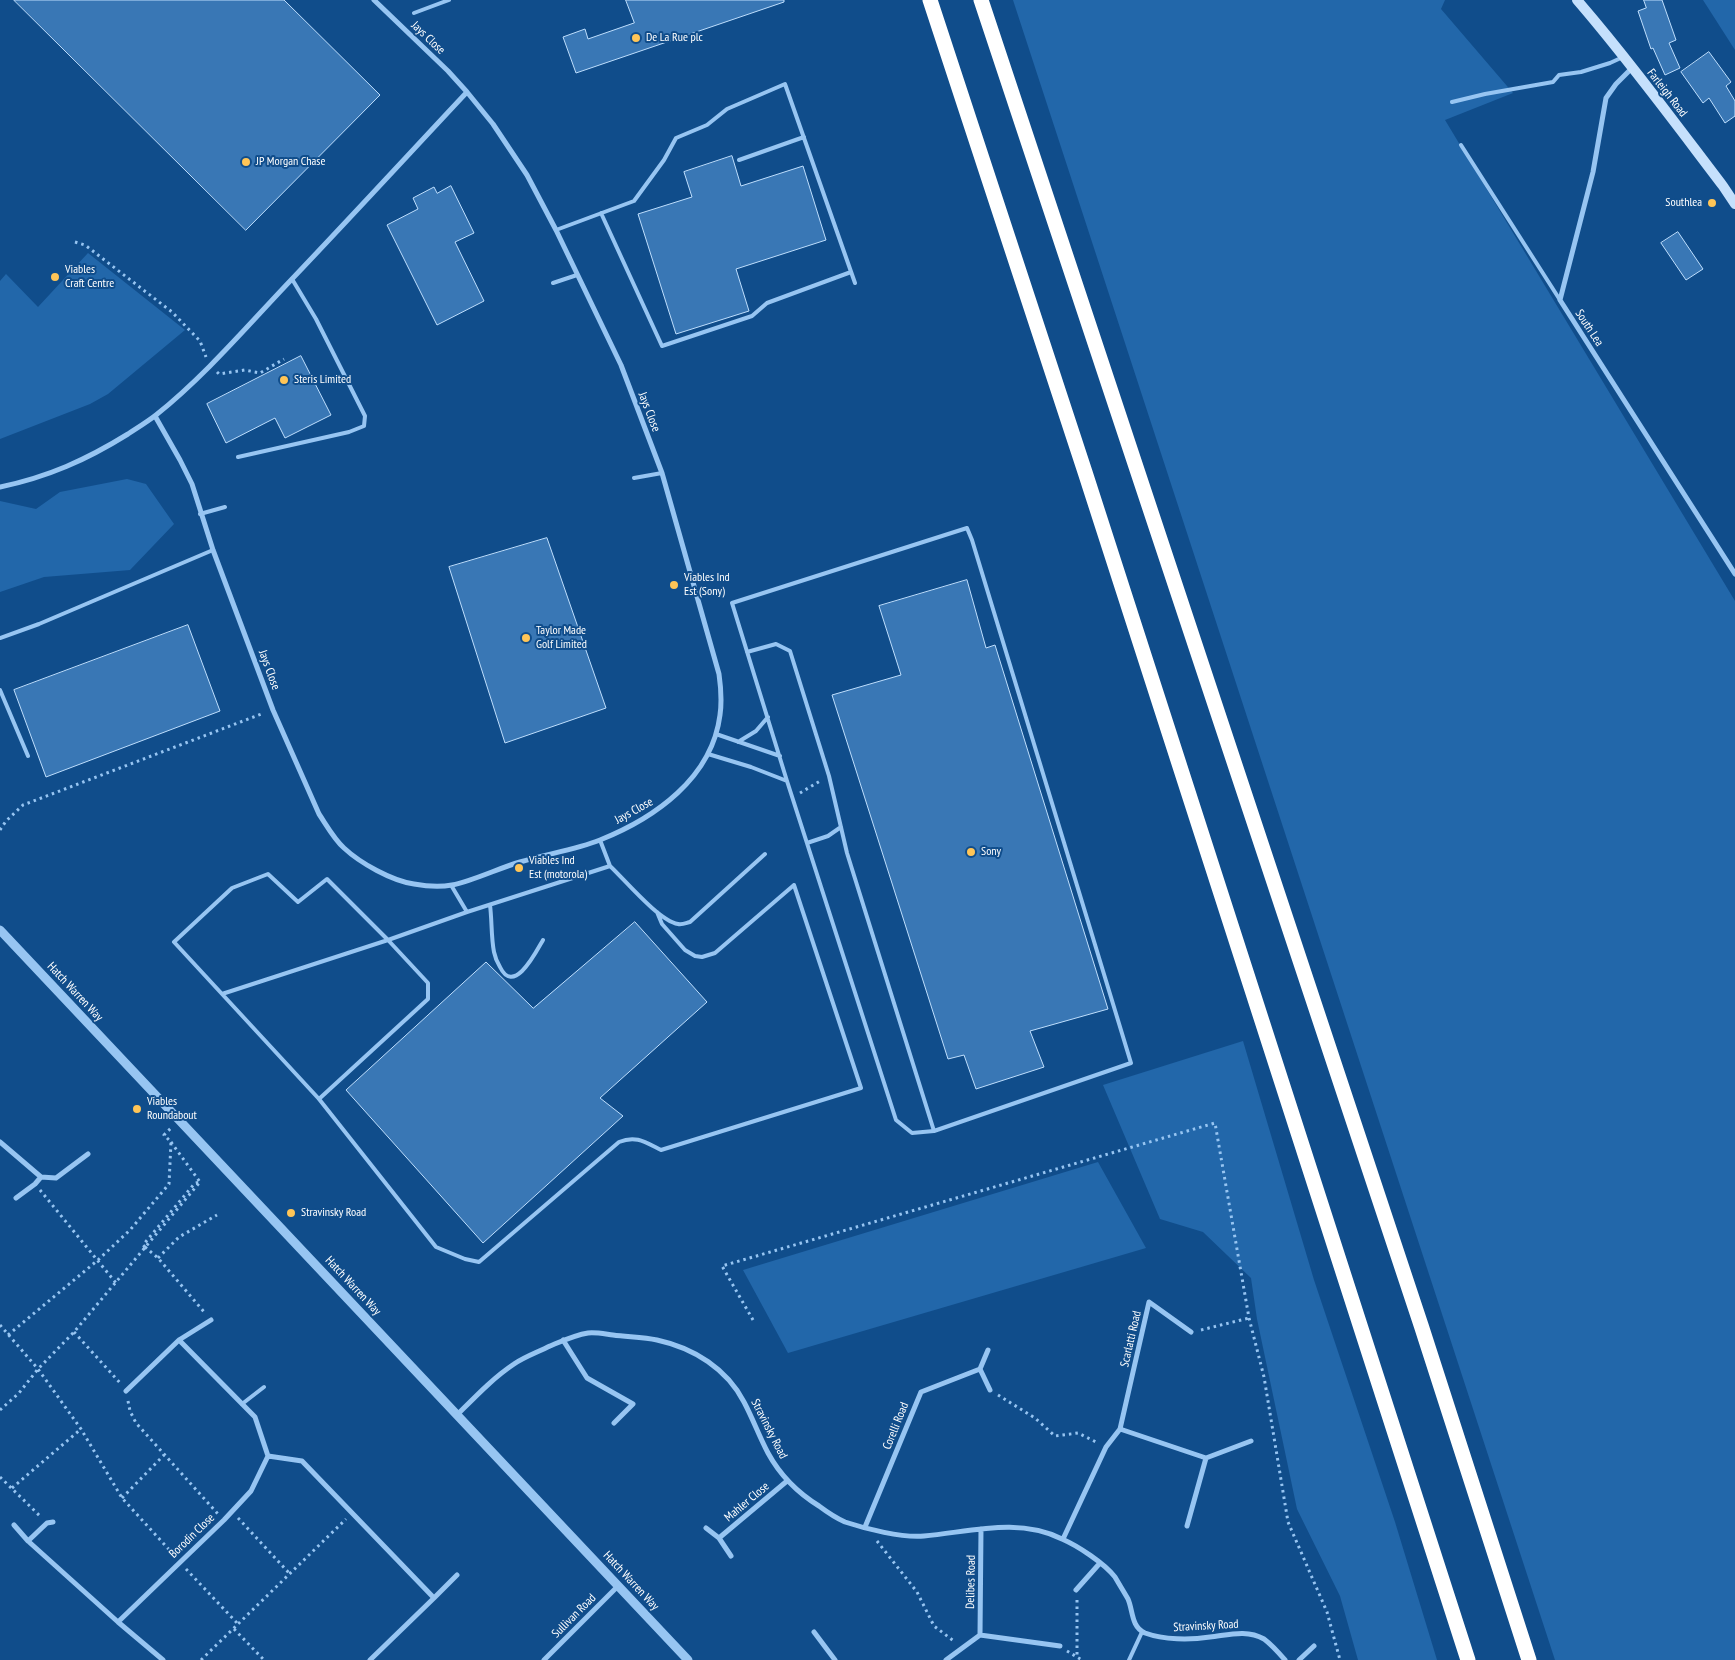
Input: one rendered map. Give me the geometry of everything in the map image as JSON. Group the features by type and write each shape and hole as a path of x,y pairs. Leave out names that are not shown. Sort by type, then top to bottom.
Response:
{"highway":[{"path":"930,0 1082,462 1468,1660"},
{"path":"981,0 1405,1278 1529,1660"}],"main road":[{"name":"Farleigh Road","path":"1576,0 1632,68 1735,204"}],"street":[{"name":"Jays Close","path":"155,416 192,484 200,514 273,710 320,814 329,830 343,848 364,862 398,879 413,884 452,885 519,862 600,840 656,812 693,777 708,754 720,717 722,698 719,674 662,473 621,365 556,230 527,175 493,124 467,92 374,0"},
{"name":"South Lea","path":"1632,68 1616,84 1606,98 1593,172 1560,300 1735,574"},
{"path":"0,487 31,480 83,460 109,446 155,416 183,392 336,234 467,92"},
{"name":"Hatch Warren Way","path":"0,930 688,1660"},
{"path":"0,1142 41,1177 56,1178 88,1154"},
{"path":"16,1198 35,1184 41,1177"},
{"name":"Scarlatti Road","path":"1063,1539 1106,1447 1120,1429 1149,1302 1191,1332"},
{"path":"126,1391 179,1340 211,1320"},
{"name":"Stravinsky Road","path":"458,1414 486,1386 515,1363 563,1340 589,1332 655,1340 680,1346 699,1355 722,1374 743,1400 768,1454 787,1481 807,1499 843,1521 894,1534 922,1536 1001,1527 1025,1528 1063,1539 1100,1563 1114,1576 1128,1600 1135,1624 1142,1632 1162,1637 1190,1638 1211,1637 1231,1633 1247,1634 1262,1638 1286,1660"},
{"path":"179,1340 255,1417 268,1456 302,1461 434,1598"},
{"path":"563,1340 587,1378 633,1404 614,1423"},
{"path":"988,1350 980,1370 990,1390"},
{"name":"Corelli Road","path":"865,1527 921,1392 980,1370"},
{"path":"1120,1429 1206,1458 1252,1441"},
{"name":"Borodin Close","path":"118,1622 224,1520 251,1491 268,1456"},
{"path":"1187,1526 1206,1458"},
{"name":"Mahler Close","path":"720,1538 787,1481"},
{"path":"28,1541 50,1522"},
{"path":"14,1525 28,1541 163,1660"},
{"name":"Mahler Close","path":"706,1528 720,1538 731,1556"},
{"name":"Delibes Road","path":"980,1634 982,1529"},
{"path":"1076,1590 1100,1563"},
{"path":"370,1660 457,1576"},
{"name":"Sullivan Road","path":"544,1660 618,1586"},
{"path":"814,1632 835,1660"},
{"path":"946,1660 980,1634 1060,1646"},
{"path":"1299,1660 1314,1646"}],"lane":[{"path":"414,13 449,0"},
{"path":"1452,102 1553,82 1559,75 1581,72 1623,57"},
{"path":"556,230 634,201 664,160 676,138 707,125 727,109 785,84 855,283"},
{"path":"739,160 804,137"},
{"path":"1461,145 1560,300"},
{"path":"601,213 662,346 752,316 767,303 851,272"},
{"path":"553,283 577,275"},
{"path":"238,457 349,432 364,426 365,416 316,319 292,279"},
{"path":"634,478 662,473"},
{"path":"200,514 225,507"},
{"path":"967,528 1012,669 1131,1063 934,1131 912,1133 896,1120 747,652 732,603 967,528"},
{"path":"0,638 39,624 213,550"},
{"path":"747,652 776,644 790,651 829,776 846,853 934,1131"},
{"path":"0,690 28,756"},
{"path":"738,742 756,731 768,717"},
{"path":"716,734 780,756"},
{"path":"708,754 751,767 787,781"},
{"path":"807,843 828,836 841,827"},
{"path":"600,840 610,866 657,912 680,925 690,922 765,854"},
{"path":"222,994 610,866"},
{"path":"319,1100 428,999 428,983 327,879 298,902 268,874 232,888 174,942 319,1100 436,1247 465,1259 480,1262 619,1142 630,1138 645,1142 661,1150 861,1088 794,885 715,953 702,957 695,956 686,950 662,924 657,912"},
{"path":"452,885 466,912"},
{"path":"490,905 494,953 503,973 507,976 516,976 523,971 543,940"},
{"path":"242,1404 264,1387"},
{"path":"1129,1660 1142,1632"}],"path":[{"path":"75,242 85,245 172,312 200,341"},
{"path":"220,374 246,370 260,373 284,359"},
{"path":"0,830 6,821 23,805 262,714"},
{"path":"793,797 829,776"},
{"path":"753,1320 722,1266 1215,1122 1249,1318 1264,1377 1288,1522 1327,1612 1340,1660"},
{"path":"0,1410 18,1394 38,1369 74,1332 200,1182 164,1135 172,1127"},
{"path":"8,1335 98,1260 130,1230 169,1184 171,1142"},
{"path":"35,1184 116,1283"},
{"path":"158,1258 179,1237 217,1215"},
{"path":"145,1247 158,1258 211,1320"},
{"path":"1191,1332 1249,1318"},
{"path":"0,1325 38,1369 82,1429 122,1498 238,1624"},
{"path":"74,1332 126,1391 130,1411 136,1422 224,1520"},
{"path":"990,1390 1036,1418 1056,1436 1078,1433 1106,1447"},
{"path":"12,1488 82,1429"},
{"path":"122,1498 164,1455"},
{"path":"0,1477 50,1522"},
{"path":"232,1512 290,1574"},
{"path":"201,1660 353,1512"},
{"path":"865,1527 917,1592 934,1626 964,1648"},
{"path":"1076,1590 1077,1657"},
{"path":"234,1628 264,1660"},
{"path":"1060,1646 1082,1660"}],"shaded area":[{"path":"1013,0 1445,0 1441,9 1513,93 1445,120 1735,601 1735,1660 1555,1660"},
{"path":"1703,0 1735,0 1735,50"},
{"path":"88,253 185,330 108,394 90,404 0,439 0,281 6,274 38,307"},
{"path":"127,479 146,484 174,524 130,570 44,577 0,592 0,501 36,509 60,492"},
{"path":"1243,1041 1314,1280 1395,1522 1437,1660 1358,1660 1340,1596 1297,1509 1257,1319 1251,1278 1203,1232 1160,1219 1103,1085"},
{"path":"1098,1162 1146,1248 788,1353 743,1270"}],"building":[{"name":"JP Morgan Chase","path":"14,0 284,0 380,95 246,230"},
{"name":"De La Rue plc","path":"626,0 784,0 784,2 576,73 563,37 585,29 588,39 634,23"},
{"path":"1644,0 1662,0 1676,40 1669,43 1680,68 1665,75 1653,48 1651,49 1638,11 1646,8"},
{"path":"1709,52 1731,82 1726,86 1735,101 1735,116 1725,123 1709,98 1703,103 1681,72"},
{"path":"732,156 741,186 803,166 826,240 736,269 749,311 676,334 638,214 692,197 684,172"},
{"path":"451,186 474,233 455,242 484,301 437,325 387,225 418,209 413,198 434,187 437,193"},
{"path":"1678,232 1703,269 1686,280 1661,243"},
{"name":"Steris Limited","path":"301,356 331,415 285,438 275,418 226,443 207,404"},
{"name":"Taylor Made Golf Limited","path":"547,538 606,708 505,743 449,567"},
{"name":"Sony","path":"967,580 986,648 995,645 1108,1009 1030,1031 1044,1067 976,1089 964,1055 948,1059 832,695 901,675 879,606"},
{"path":"188,625 220,711 46,777 14,690"},
{"path":"635,922 707,1002 600,1098 623,1116 483,1243 346,1090 486,962 533,1008"}],"place":[{"name":"De La Rue plc","path":"636,38"},
{"name":"JP Morgan Chase","path":"246,162"},
{"name":"Southlea","path":"1712,203"},
{"name":"Viables Craft Centre","path":"55,277"},
{"name":"Steris Limited","path":"284,380"},
{"name":"Viables Ind Est (Sony)","path":"674,585"},
{"name":"Taylor Made Golf Limited","path":"526,638"},
{"name":"Sony","path":"971,852"},
{"name":"Viables Ind Est (motorola)","path":"519,868"},
{"name":"Viables Roundabout","path":"137,1109"},
{"name":"Stravinsky Road","path":"291,1213"}]}
